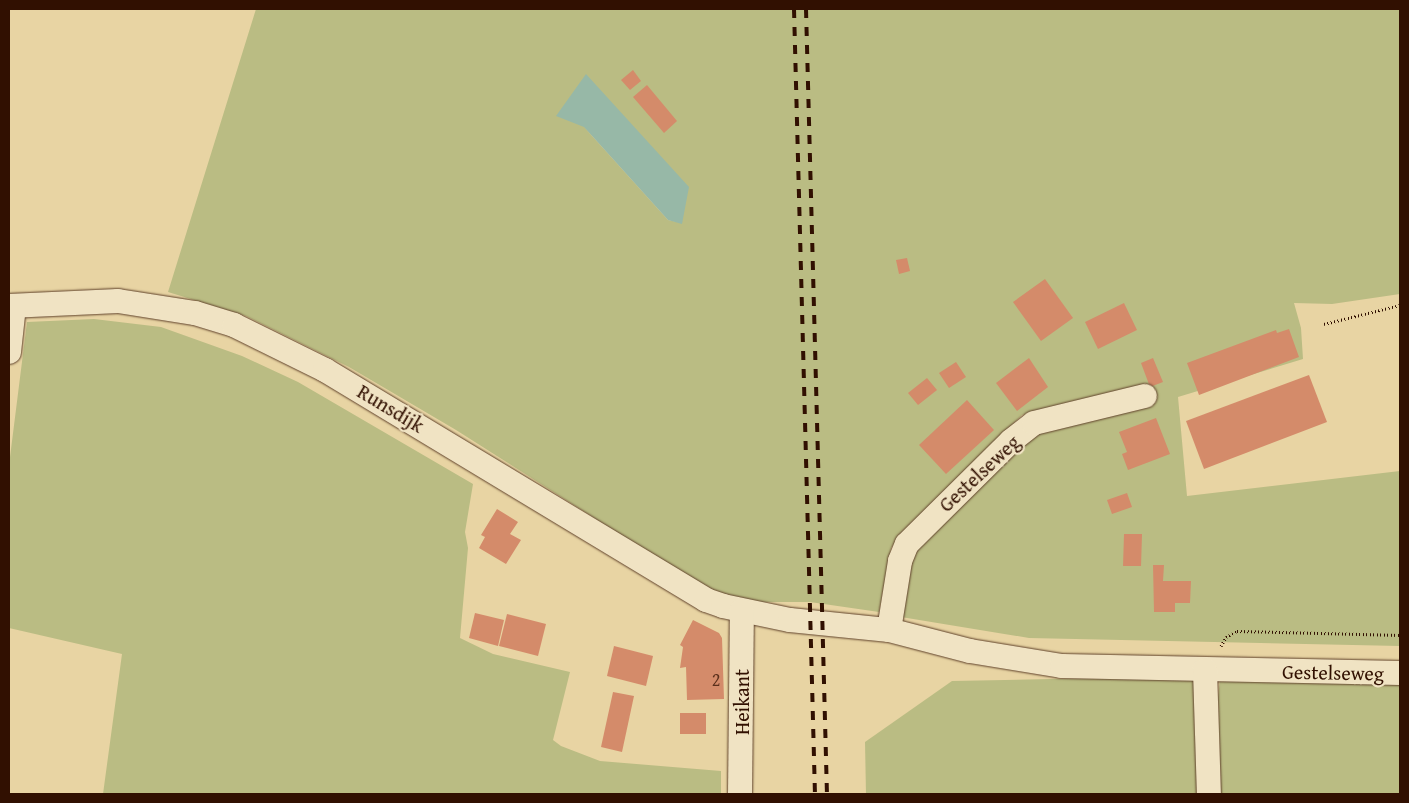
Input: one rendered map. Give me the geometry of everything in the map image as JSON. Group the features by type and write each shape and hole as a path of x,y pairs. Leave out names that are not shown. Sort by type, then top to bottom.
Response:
{"street":[{"name":"Runsdijk","path":"11,306 127,302 195,313 234,325 325,370 706,600 742,611"},
{"path":"9,352 11,306"},
{"name":"Gestelseweg","path":"889,630 900,562 907,544 1011,441 1034,423 1145,396"},
{"name":"Gestelseweg","path":"742,611 790,620 889,630 970,651 1062,666 1400,673"},
{"name":"Heikant","path":"740,794 742,611"},
{"path":"1206,670 1209,794"}],"path":[{"path":"1324,324 1400,305"},
{"name":"Gestelseweg","path":"1206,670 1226,637 1237,631 1400,635"}],"green space":[{"path":"256,9 1400,9 1400,294 1332,304 1294,303 1301,328 1303,359 1178,397 1187,496 1400,471 1400,646 1029,638 901,617 908,559 960,501 1045,427 1155,402 1148,386 1022,415 899,537 891,548 879,612 810,602 750,602 720,598 456,430 349,367 246,316 168,292","holes":["584,127 682,223 668,220"]},
{"path":"94,319 161,327 242,356 298,382 473,484 465,532 468,548 460,638 493,654 570,672 553,740 561,746 600,761 721,771 721,794 103,794 122,654 9,628 9,465 27,322"},
{"path":"1221,672 1400,681 1400,794 1221,794 1218,697"},
{"path":"1194,676 1198,794 866,794 865,742 952,681"}],"shaded area":[{"path":"586,74 689,187 682,224 668,220 584,127 556,116"}],"building":[{"path":"633,70 641,81 630,90 621,80"},
{"path":"647,85 677,121 664,133 633,97"},
{"path":"907,258 910,271 899,274 896,260"},
{"path":"1045,279 1073,318 1041,341 1013,302"},
{"path":"1124,303 1137,330 1098,349 1085,322"},
{"path":"1289,329 1299,357 1199,395 1187,363 1276,330 1277,333"},
{"path":"1029,358 1048,387 1017,411 996,383"},
{"path":"1153,358 1163,382 1150,387 1141,363"},
{"path":"956,362 966,377 949,388 939,373"},
{"path":"1309,375 1327,422 1204,469 1186,421"},
{"path":"927,378 937,390 918,405 908,393"},
{"path":"967,400 994,430 946,474 919,445"},
{"path":"1156,418 1170,454 1128,470 1122,454 1127,452 1119,432"},
{"path":"1127,493 1132,507 1112,514 1107,500"},
{"path":"497,509 518,522 510,534 521,540 506,564 479,548 485,537 481,535"},
{"path":"1124,534 1142,534 1141,566 1123,566"},
{"path":"1153,565 1164,565 1163,581 1191,581 1190,603 1175,603 1175,612 1154,612"},
{"path":"475,613 504,620 498,646 469,638"},
{"path":"507,614 546,624 538,656 499,646"},
{"path":"693,620 719,633 722,638 724,699 687,700 686,667 680,668 683,647 680,645"},
{"path":"614,646 653,656 646,686 607,676"},
{"path":"613,692 634,696 622,752 601,747"},
{"path":"680,713 706,713 706,734 680,734"}],"railway":[{"path":"794,9 815,794"},
{"path":"806,9 827,794"}]}
